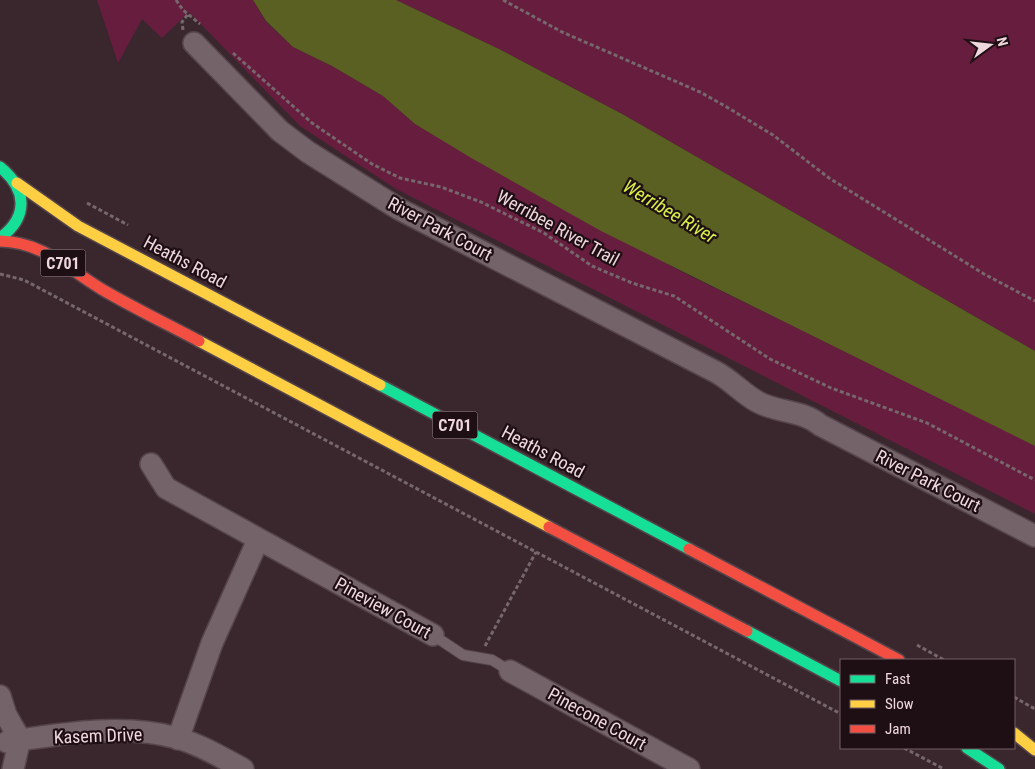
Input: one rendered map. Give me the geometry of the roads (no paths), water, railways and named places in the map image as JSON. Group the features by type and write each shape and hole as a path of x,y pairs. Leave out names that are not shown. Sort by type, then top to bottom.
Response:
{"main road":[{"name":"C701","path":"0,167 11,175 17,183 22,198 20,213 14,226 0,240"},
{"name":"Heaths Road","path":"17,183 78,226 896,659"},
{"name":"C701","path":"0,240 23,242 42,248 103,290 840,680"},
{"path":"1015,734 1035,750"},
{"path":"969,749 999,769"}],"street":[{"name":"River Park Court","path":"200,37 280,132 308,152 399,209 716,372 729,390 761,416 794,424 820,425 1035,536"},
{"name":"Pineview Court","path":"151,464 166,488 433,635"},
{"path":"178,739 212,643 258,540"},
{"name":"Pinecone Court","path":"510,671 685,768"},
{"path":"0,696 13,742 13,769"},
{"path":"0,722 13,742 5,769"},
{"name":"Kasem Drive","path":"13,742 111,731 143,732 178,739 243,769"}],"lane":[{"name":"Pineview Court","path":"433,635 463,655 492,660 510,671"}],"water":[{"name":"Werribee River","path":"253,0 396,0 499,49 624,115 1035,351 1035,446 601,231 473,159 415,124 383,96 332,66 293,47 266,21"}]}
